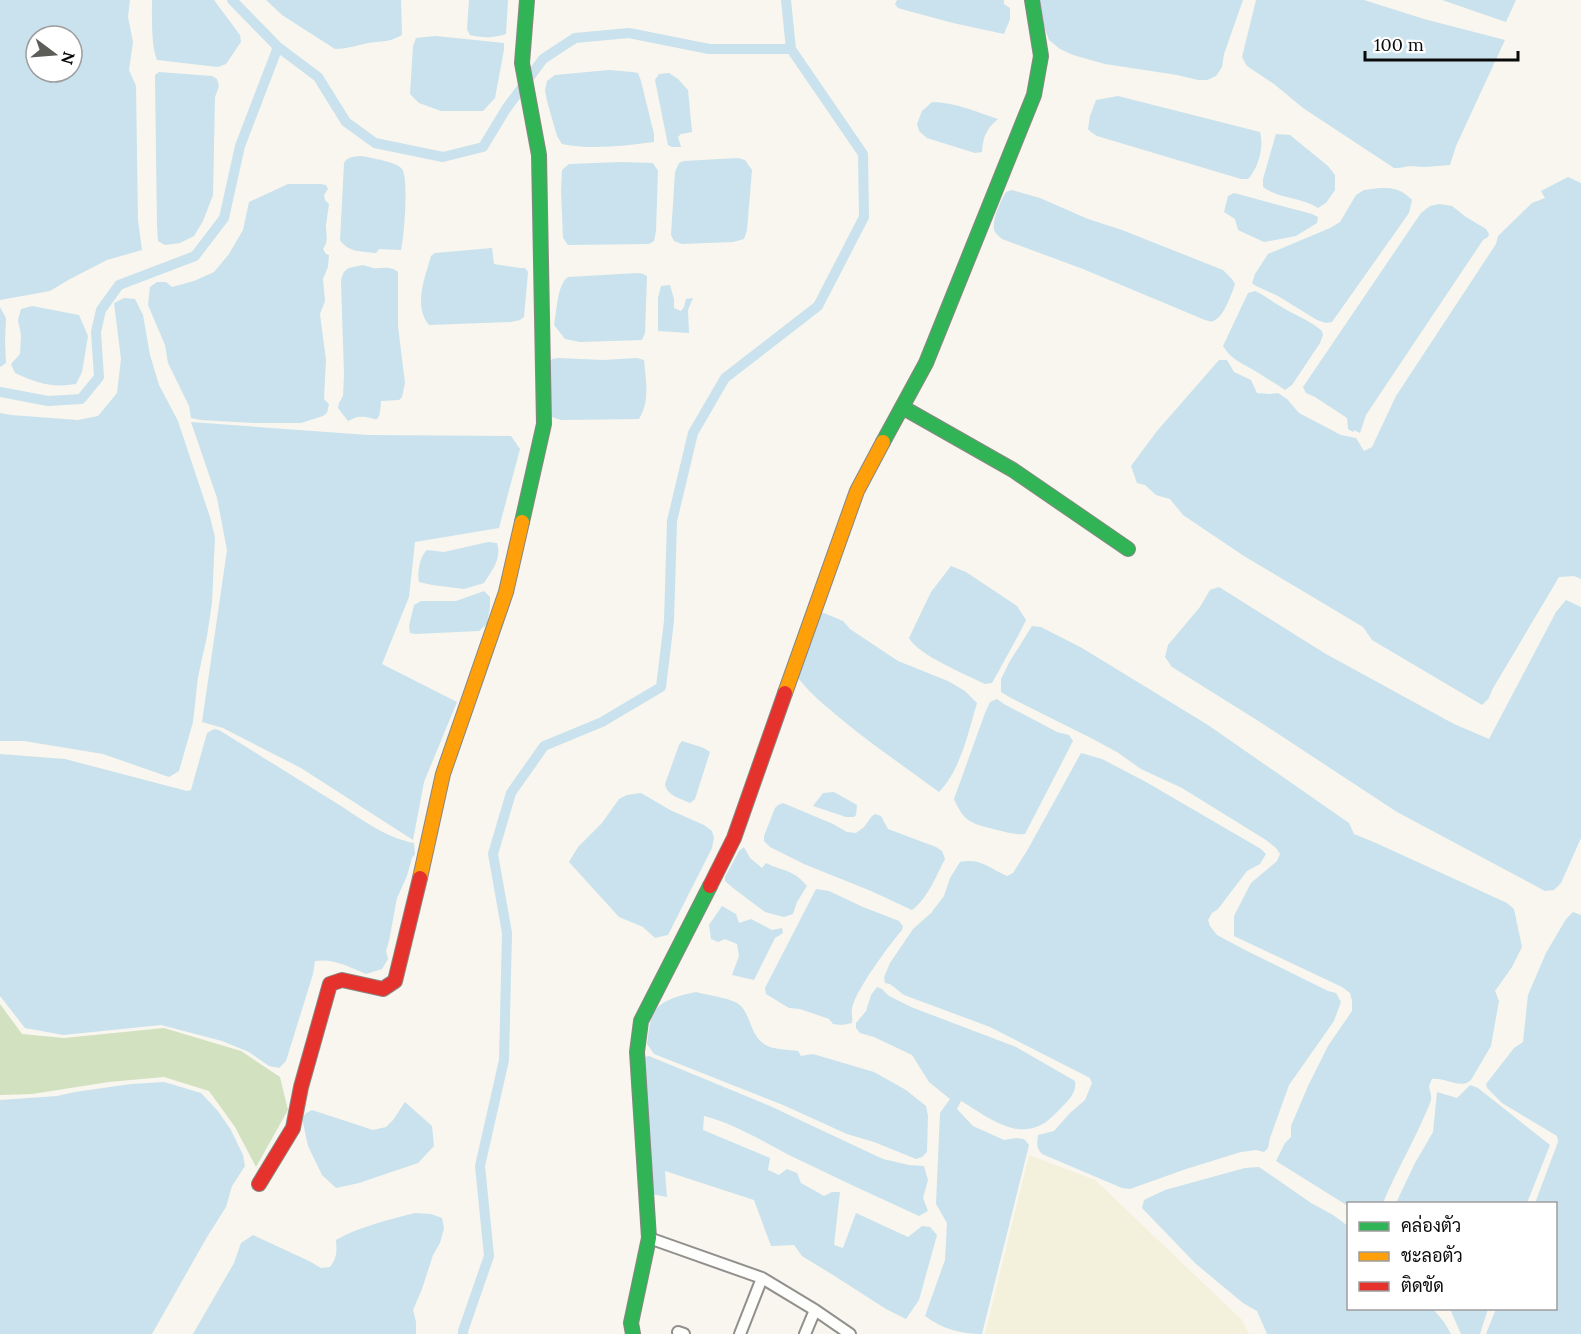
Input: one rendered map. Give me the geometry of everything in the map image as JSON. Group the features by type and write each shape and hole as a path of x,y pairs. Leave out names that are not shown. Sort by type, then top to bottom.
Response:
{"street":[{"path":"259,1185 293,1128 300,1086 330,984 342,980 383,988 395,981 443,774 509,581 544,424 539,155 522,63 527,0"},
{"path":"633,1334 631,1323 649,1238 637,1052 641,1021 734,838 857,491 926,363 1034,95 1041,56 1032,0"},
{"path":"902,407 1013,470 1128,549"},
{"path":"649,1238 762,1278 850,1334"},
{"path":"740,1334 762,1278"},
{"path":"805,1334 814,1310"}],"shaded area":[{"path":"1029,1155 1095,1180 1242,1320 1249,1334 985,1334"}],"green space":[{"path":"0,1004 22,1034 64,1038 164,1028 241,1051 280,1077 288,1110 256,1167 235,1127 209,1091 164,1077 109,1082 32,1094 0,1095"}],"water":[{"path":"0,0 130,0 128,17 133,42 129,70 136,86 138,220 142,250 107,260 50,291 0,300"},
{"path":"152,0 214,0 240,35 241,42 226,64 218,67 157,60 153,39"},
{"path":"266,0 401,0 402,35 387,41 335,49 282,15"},
{"path":"469,0 508,0 506,34 488,37 470,35 467,29"},
{"path":"897,0 1004,0 1004,4 1010,8 1010,19 1004,34 898,8 895,4"},
{"path":"1038,0 1243,0 1224,54 1222,67 1216,76 1207,80 1198,80 1105,64 1060,49 1049,40"},
{"path":"1256,0 1364,0 1424,19 1505,40 1456,146 1450,165 1394,168 1303,108 1274,84 1247,66 1242,57"},
{"path":"1442,0 1516,0 1506,22"},
{"path":"436,36 504,43 495,98 483,111 441,111 419,103 410,94 413,46 416,38"},
{"path":"609,70 638,73 654,134 654,142 596,147 562,144 557,136 547,101 545,90 547,81 555,75"},
{"path":"159,72 212,76 217,79 219,86 215,97 213,195 203,221 194,236 180,243 165,245 158,241 157,226 155,75"},
{"path":"669,73 688,90 692,132 681,134 678,137 681,147 668,145 655,80 659,74"},
{"path":"1118,96 1260,132 1261,150 1255,169 1248,179 1241,179 1097,136 1088,129 1096,100"},
{"path":"932,102 957,106 998,119 986,134 982,152 975,153 927,138 919,131 917,124 922,111"},
{"path":"1276,134 1290,135 1328,166 1335,175 1335,190 1326,203 1318,208 1276,194 1263,187 1263,179"},
{"path":"362,156 390,162 402,169 406,195 401,250 379,249 376,253 361,251 347,247 340,240 344,163 349,158"},
{"path":"738,158 745,160 752,170 747,230 744,239 733,242 682,244 674,241 671,235 675,172 679,163"},
{"path":"653,163 658,171 654,241 649,244 568,245 563,238 562,170 569,164"},
{"path":"1568,177 1581,183 1581,579 1574,576 1559,577 1489,698 1482,705 1372,640 1363,627 1244,556 1183,515 1170,499 1156,495 1145,485 1137,483 1131,466 1157,431 1219,360 1227,360 1234,372 1251,380 1257,393 1278,393 1287,399 1299,413 1341,435 1356,438 1364,451 1372,447 1396,396 1496,244 1498,236 1532,203 1545,198 1541,191"},
{"path":"288,184 321,184 326,185 328,189 324,195 329,204 326,225 327,240 323,249 329,255 328,267 323,279 325,301 320,314 326,360 324,399 329,404 327,413 301,423 254,423 191,418 189,406 168,363 165,345 148,305 150,287 157,282 166,282 172,287 214,272 229,254 243,230 249,202"},
{"path":"1380,188 1397,190 1408,196 1412,200 1409,213 1332,322 1317,320 1252,283 1268,254 1330,228 1340,222 1356,195 1364,190"},
{"path":"1012,190 1040,198 1088,219 1223,270 1235,284 1230,298 1218,318 1210,322 1083,269 1002,239 995,232 995,217 1006,192"},
{"path":"1234,193 1312,214 1318,217 1317,223 1296,236 1264,242 1238,230 1235,219 1224,212 1228,196"},
{"path":"1439,204 1452,206 1486,229 1488,237 1483,240 1366,415 1360,433 1354,430 1353,432 1348,429 1347,418 1306,393 1303,387 1421,213 1430,206"},
{"path":"492,248 494,264 525,268 528,272 524,317 511,322 429,325 424,317 421,300 431,256 435,253"},
{"path":"363,265 373,268 389,268 398,272 398,326 405,383 402,397 399,400 381,401 378,418 358,417 348,421 338,408 343,396 344,374 341,281 346,270"},
{"path":"638,273 647,276 645,333 642,340 580,342 565,339 554,325 560,292 568,277"},
{"path":"670,285 674,308 681,311 686,299 693,298 688,310 689,333 658,331 658,298 661,286"},
{"path":"1255,291 1322,331 1320,343 1292,385 1285,390 1234,358 1223,346 1248,293"},
{"path":"124,298 135,299 143,315 150,355 159,385 178,421 215,537 212,603 198,677 193,722 179,771 169,777 103,754 24,741 0,741 0,413 78,420 98,416 117,393 121,359 114,303"},
{"path":"32,306 79,315 88,336 82,372 76,384 44,384 15,373 11,364 20,354 21,335 18,320 21,309"},
{"path":"0,307 6,318 6,363 0,367"},
{"path":"637,358 644,360 646,398 639,419 561,420 552,417 547,412 547,366 552,359 603,360"},
{"path":"191,422 368,435 511,436 520,449 499,528 415,542 409,597 382,664 457,702 424,782 413,840 301,768 223,728 202,722 227,550 217,498"},
{"path":"488,542 497,543 498,554 484,583 464,589 419,582 420,564 427,550 444,552"},
{"path":"951,566 966,572 1017,606 1026,620 992,683 985,684 944,664 922,651 909,638 931,592"},
{"path":"1219,587 1326,654 1454,724 1489,739 1556,612 1566,600 1581,607 1581,838 1561,883 1554,890 1545,891 1397,812 1172,667 1165,657 1168,645 1200,607 1210,590"},
{"path":"484,591 490,597 490,607 487,624 479,631 410,633 409,626 414,605 421,601 456,601"},
{"path":"824,613 843,621 850,629 898,661 948,681 965,691 977,703 958,762 947,783 939,792 848,724 798,678 818,614"},
{"path":"1032,626 1041,627 1082,648 1208,725 1349,823 1354,834 1507,903 1514,909 1522,947 1512,967 1495,991 1499,1001 1491,1046 1467,1083 1458,1084 1432,1079 1429,1086 1431,1098 1429,1105 1383,1202 1347,1202 1347,1205 1276,1161 1285,1143 1291,1137 1291,1126 1328,1046 1352,1011 1352,1001 1350,993 1342,987 1234,936 1234,916 1251,883 1277,861 1280,854 1276,848 1182,788 1141,769 1117,752 1001,692 1001,679"},
{"path":"997,699 1057,732 1069,735 1073,741 1025,834 997,830 970,821 954,799 985,713 990,702"},
{"path":"214,729 376,828 404,841 414,843 415,854 397,898 386,951 388,959 382,969 366,974 335,962 315,961 286,1061 279,1068 269,1066 249,1052 222,1041 161,1025 63,1035 25,1028 0,996 0,754 65,759 187,791 191,790 207,733"},
{"path":"682,741 710,752 695,799 690,803 671,794 665,784"},
{"path":"1081,753 1102,759 1146,782 1261,849 1266,854 1260,864 1247,871 1218,909 1212,913 1208,920 1210,926 1217,935 1247,951 1336,993 1341,1002 1334,1021 1289,1085 1268,1148 1264,1152 1256,1150 1241,1152 1130,1189 1122,1188 1042,1154 1037,1143 1038,1135 1054,1131 1085,1100 1092,1083 1090,1078 990,1027 904,995 890,984 885,983 884,977 890,963 913,929 931,913 944,896 950,878 960,862 974,861 985,864 1007,876 1013,873"},
{"path":"834,792 857,805 854,817 846,817 813,806 823,793"},
{"path":"641,793 670,810 704,825 712,831 714,838 712,848 668,935 655,938 643,927 619,917 569,862 578,847 602,823 619,799"},
{"path":"783,803 847,832 856,833 872,816 875,814 881,816 888,829 936,847 942,851 945,859 927,893 912,910 770,847 764,841 764,836 775,808"},
{"path":"744,847 750,858 762,868 766,863 797,876 807,886 793,914 784,917 765,912 725,881 739,851"},
{"path":"816,889 829,891 899,921 903,926 859,991 852,1009 852,1023 833,1024 829,1019 800,1009 789,1008 766,994 765,988"},
{"path":"722,906 736,914 739,923 751,919 772,930 782,928 783,933 775,938 754,980 732,975 739,956 737,944 725,939 718,942 711,939 709,925"},
{"path":"1573,912 1581,915 1581,1334 1486,1334 1496,1310 1557,1310 1557,1202 1535,1202 1558,1142 1557,1136 1502,1103 1487,1088 1486,1084 1514,1048 1523,1042 1528,995 1546,953 1566,919"},
{"path":"877,987 911,1007 1016,1047 1075,1081 1075,1089 1069,1100 1046,1122 1035,1127 1024,1129 1002,1125 961,1101 957,1109 973,1126 1004,1140 1024,1139 1029,1145 982,1334 952,1330 925,1316 945,1260 947,1223 936,1204 940,1113 950,1099 929,1082 912,1055 860,1033 856,1028 856,1023 866,1011 871,995"},
{"path":"696,992 737,1003 746,1013 758,1038 770,1047 798,1051 801,1056 813,1054 874,1072 906,1090 926,1106 927,1152 916,1159 847,1134 783,1105 654,1054 647,1044 650,1022 658,1007 669,1000"},
{"path":"649,1056 770,1106 883,1159 924,1166 928,1180 923,1198 928,1211 919,1216 793,1157 738,1128 704,1116 703,1130 770,1158 768,1170 779,1175 787,1169 797,1173 801,1183 824,1196 832,1192 840,1192 834,1245 843,1248 856,1213 908,1237 922,1226 930,1227 937,1235 919,1300 906,1319 886,1309 802,1256 794,1245 771,1246 754,1200 665,1171 667,1197 652,1194 644,1057"},
{"path":"164,1082 201,1093 218,1111 231,1130 243,1155 245,1166 232,1186 226,1207 152,1334 0,1334 0,1100 57,1096 131,1084"},
{"path":"1470,1085 1478,1088 1550,1145 1527,1202 1396,1202 1433,1132 1437,1092 1457,1098"},
{"path":"405,1102 432,1126 434,1146 418,1163 359,1183 336,1188 322,1175 308,1146 302,1118 306,1113 312,1110 373,1130 386,1127"},
{"path":"1259,1167 1347,1225 1347,1310 1434,1310 1451,1334 1267,1334 1257,1311 1243,1303 1196,1264 1142,1208 1144,1200 1165,1190 1245,1168"},
{"path":"415,1213 431,1214 442,1218 444,1228 413,1310 416,1334 193,1334 234,1263 241,1243 253,1235 321,1268 330,1267 336,1254 336,1240 365,1227"},
{"path":"1450,1310 1488,1310 1480,1334 1461,1334"}],"waterway":[{"path":"232,0 278,47 318,77 346,122 375,143 443,157 483,147 506,109 543,59 575,38 629,33 709,49 791,49"},
{"path":"463,1334 489,1256 480,1166 504,1060 507,933 493,854 511,793 544,746 602,722 661,687 669,621 672,521 693,433 725,378 818,306 864,217 863,154 791,49 786,0"},
{"path":"0,392 48,401 81,399 99,377 96,332 101,310 119,285 195,256 224,218 240,146 278,47"}],"traffic: fast":[{"path":"522,522 544,424 539,155 522,63 527,0"},
{"path":"883,442 926,363 1034,95 1041,56 1032,0"},
{"path":"902,407 1013,470 1128,549"},
{"path":"633,1334 631,1323 649,1238 637,1052 641,1021 710,886"}],"traffic: slow":[{"path":"785,693 857,491 883,442"},
{"path":"420,878 443,774 506,592 522,522"}],"traffic: jam":[{"path":"710,886 734,838 785,693"},
{"path":"259,1184 293,1128 301,1087 330,984 342,980 383,989 395,981 420,878"}]}
